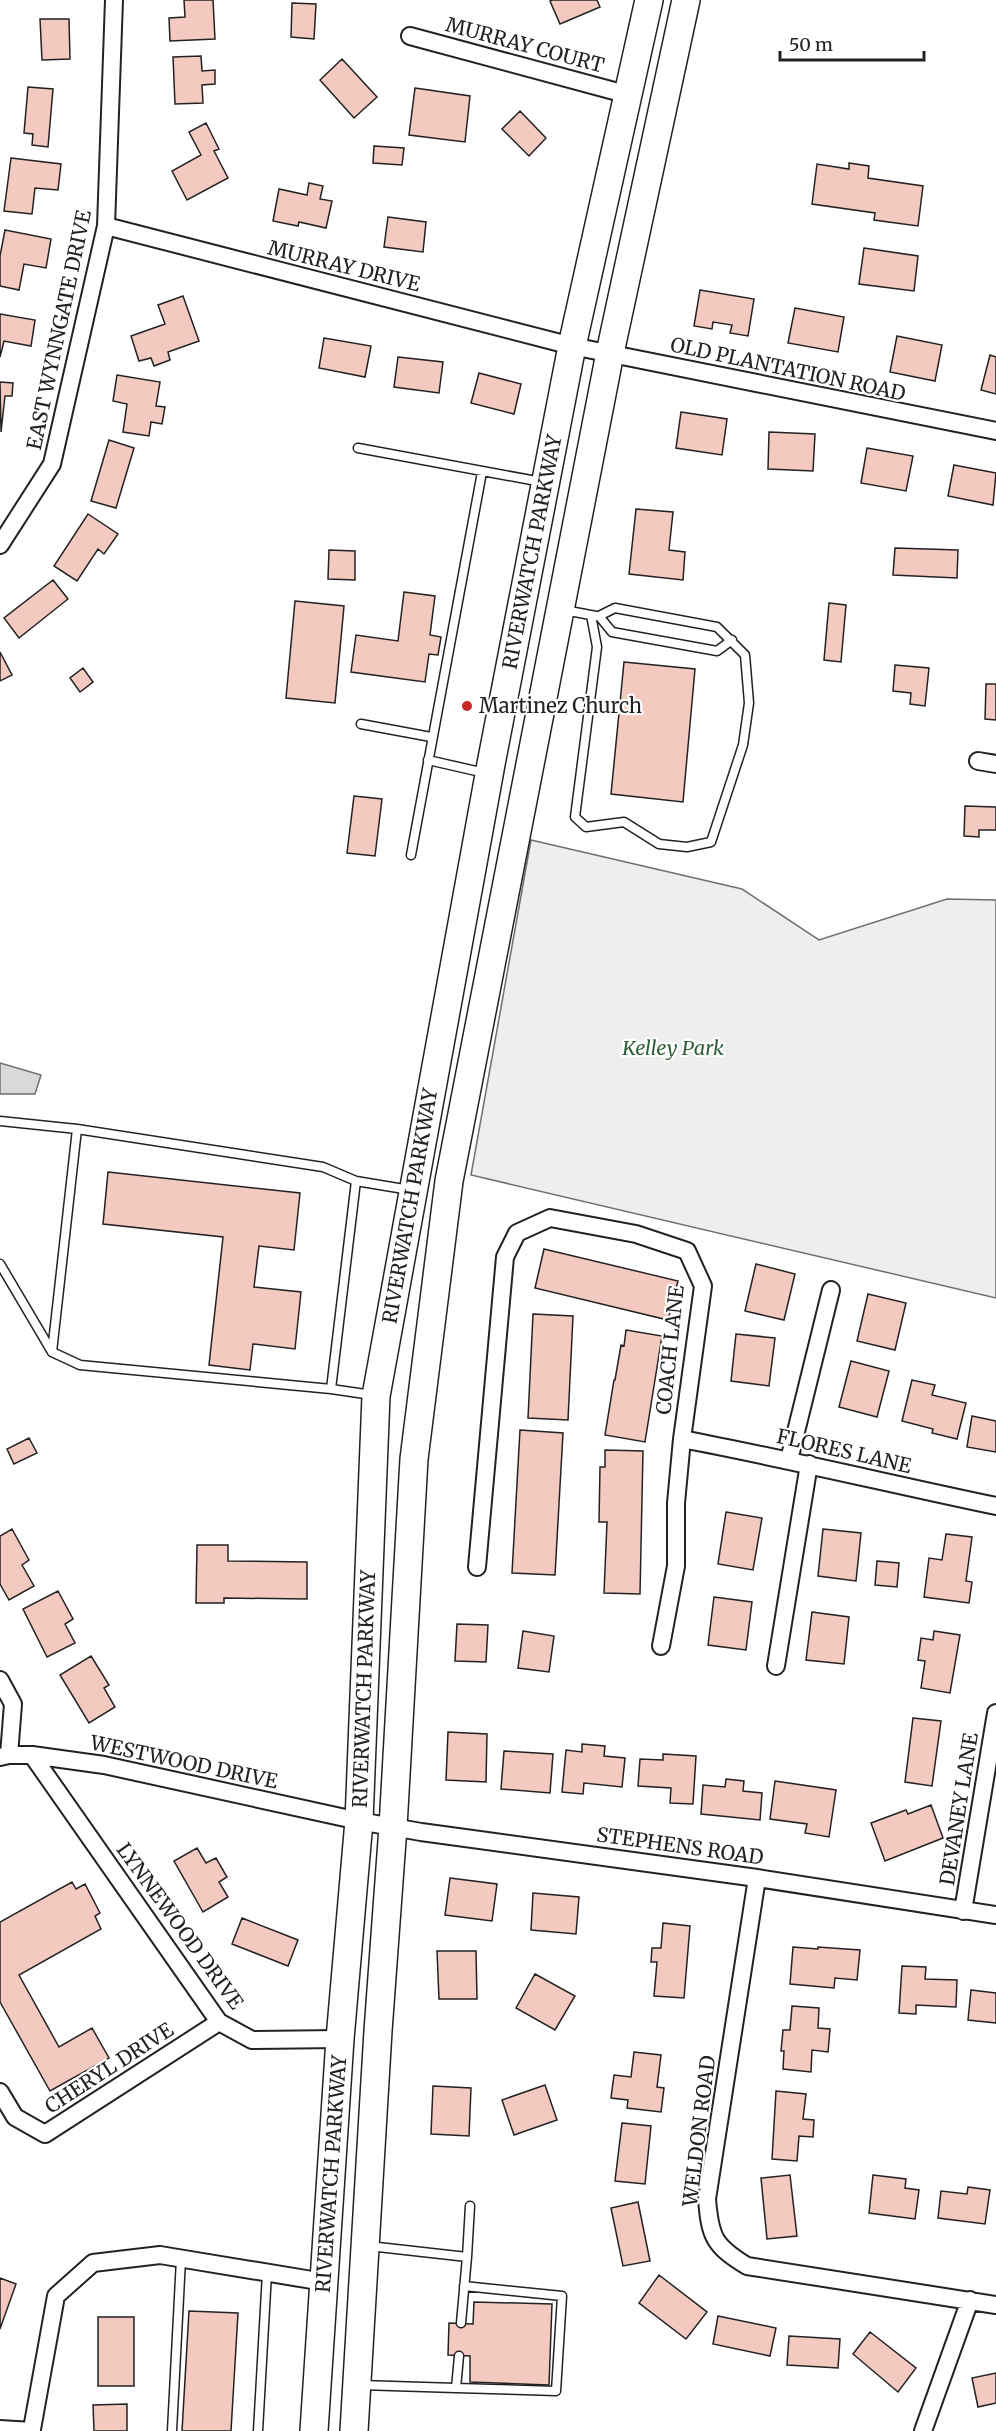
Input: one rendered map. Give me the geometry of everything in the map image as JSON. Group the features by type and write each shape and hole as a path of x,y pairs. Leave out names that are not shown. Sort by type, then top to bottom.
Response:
{"main road":[{"name":"RIVERWATCH PARKWAY","path":"314,2431 340,2040 359,1821 376,1396 489,774 572,346 649,0"},
{"name":"RIVERWATCH PARKWAY","path":"354,2431 414,1459 449,1181 609,353 686,0"}],"street":[{"name":"EAST WYNNGATE DRIVE","path":"0,544 52,464 106,226 114,0"},
{"name":"MURRAY COURT","path":"410,36 629,95"},
{"name":"MURRAY DRIVE","path":"106,226 572,346"},
{"name":"OLD PLANTATION ROAD","path":"572,346 996,431"},
{"path":"978,761 996,764"},
{"name":"COACH LANE","path":"477,1567 505,1257 517,1233 550,1218 636,1234 687,1251 703,1286 682,1439 676,1503 676,1566 661,1646"},
{"path":"789,1460 831,1290"},
{"name":"FLORES LANE","path":"682,1439 808,1464 996,1506"},
{"path":"776,1666 808,1464"},
{"path":"0,1680 13,1704 5,1756"},
{"name":"DEVANEY LANE","path":"963,1911 996,1713"},
{"name":"WESTWOOD DRIVE","path":"5,1756 32,1755 104,1765 359,1821"},
{"name":"LYNNEWOOD DRIVE","path":"32,1755 219,2022 252,2040 340,2040"},
{"name":"STEPHENS ROAD","path":"359,1821 996,1915"},
{"name":"WELDON ROAD","path":"757,1878 707,2199 709,2228 724,2252 747,2266 996,2305"},
{"name":"CHERYL DRIVE","path":"0,2092 15,2117 45,2134 219,2022"},
{"path":"0,2429 32,2430 56,2296 93,2263 160,2255 324,2282"},
{"path":"923,2431 970,2300"}],"lane":[{"path":"358,448 546,483"},
{"path":"411,855 431,737 482,472"},
{"path":"615,608 717,627 745,655 749,703 743,745 711,842 687,847 660,844 624,822 586,827 575,817 597,647 595,616 615,608"},
{"path":"560,609 595,616 612,632 717,651 732,640"},
{"path":"361,724 431,737"},
{"path":"428,760 489,774"},
{"path":"0,1121 77,1129 323,1167 356,1181 412,1191"},
{"path":"52,1352 77,1129"},
{"path":"331,1389 356,1181"},
{"path":"0,1264 52,1352 80,1365 331,1389 376,1396"},
{"path":"461,2323 470,2206"},
{"path":"365,2246 466,2258"},
{"path":"172,2431 181,2259"},
{"path":"258,2431 267,2273"},
{"path":"357,2385 556,2391 562,2296 464,2286"},
{"path":"456,2388 459,2356"}],"green space":[{"name":"Kelley Park","path":"531,840 742,889 819,940 947,899 996,900 996,1298 471,1175"}],"shaded area":[{"path":"0,1063 41,1075 35,1094 0,1094"}],"building":[{"path":"184,0 213,0 215,39 170,41 169,18 185,17"},
{"path":"597,0 600,7 560,24 550,1"},
{"path":"292,3 316,4 314,39 291,37"},
{"path":"40,19 69,19 70,59 42,60"},
{"path":"201,56 202,71 215,70 215,84 202,85 203,103 175,104 173,57"},
{"path":"342,59 377,97 354,118 320,80"},
{"path":"28,87 53,89 48,147 32,145 33,134 24,133"},
{"path":"415,88 470,96 465,142 409,135"},
{"path":"520,111 546,138 529,156 502,129"},
{"path":"206,123 219,149 214,151 228,178 187,200 172,171 201,155 189,132"},
{"path":"374,146 404,148 402,165 373,163"},
{"path":"11,158 61,164 58,190 35,188 32,214 4,211"},
{"path":"849,163 869,166 868,178 923,186 918,226 874,220 875,213 812,204 817,164 849,169"},
{"path":"309,183 323,186 320,199 332,201 326,228 299,222 298,226 273,221 279,189 307,195"},
{"path":"388,217 426,222 423,252 384,247"},
{"path":"5,230 51,239 46,268 24,264 19,290 0,286 0,256"},
{"path":"864,248 918,256 914,291 859,284"},
{"path":"700,290 754,299 748,336 730,333 732,325 713,322 712,329 694,326"},
{"path":"183,296 199,341 168,352 170,360 154,366 151,358 139,361 131,336 165,324 158,305"},
{"path":"795,308 844,317 838,352 788,343"},
{"path":"0,314 35,320 31,346 4,341 0,357"},
{"path":"897,336 942,345 935,381 890,372"},
{"path":"324,338 371,346 365,377 319,368"},
{"path":"990,355 996,357 996,394 981,390"},
{"path":"398,357 443,362 439,393 394,387"},
{"path":"479,373 521,384 514,414 471,403"},
{"path":"117,375 160,382 156,406 165,407 162,424 151,422 149,436 123,432 127,404 113,401"},
{"path":"0,382 13,383 12,396 5,396 1,432"},
{"path":"681,412 727,419 722,455 676,448"},
{"path":"769,432 815,434 813,471 768,469"},
{"path":"109,440 134,448 116,508 91,501"},
{"path":"867,448 913,456 906,491 861,483"},
{"path":"954,465 996,473 993,505 948,496"},
{"path":"636,509 673,512 669,550 685,552 683,580 629,574"},
{"path":"88,514 118,534 104,554 98,549 77,581 54,566"},
{"path":"895,548 958,550 957,578 893,575"},
{"path":"329,550 355,551 355,580 328,579"},
{"path":"53,580 68,599 19,638 4,618"},
{"path":"404,592 435,596 430,635 441,637 438,655 429,654 425,682 351,672 356,635 398,641"},
{"path":"295,601 344,606 335,703 286,698"},
{"path":"829,603 846,605 841,662 824,660"},
{"path":"0,652 12,675 0,681"},
{"path":"624,662 695,669 683,802 611,794"},
{"path":"895,665 929,668 925,706 910,704 911,693 893,691"},
{"path":"83,668 93,682 80,692 70,678"},
{"path":"986,684 996,684 996,720 985,719"},
{"path":"354,796 382,799 375,856 347,853"},
{"path":"965,806 996,807 996,830 979,830 979,837 964,836"},
{"path":"108,1172 300,1193 294,1250 259,1246 254,1287 301,1292 295,1349 253,1344 250,1370 209,1365 223,1237 103,1224"},
{"path":"544,1249 678,1281 668,1320 535,1288"},
{"path":"756,1264 795,1274 784,1320 745,1311"},
{"path":"868,1294 906,1303 895,1350 857,1341"},
{"path":"533,1314 573,1316 568,1420 528,1418"},
{"path":"626,1330 662,1336 645,1442 605,1435 621,1345 624,1346"},
{"path":"736,1334 775,1338 769,1386 731,1381"},
{"path":"851,1361 889,1371 877,1417 839,1407"},
{"path":"912,1380 935,1385 932,1395 966,1403 957,1439 932,1433 933,1429 902,1421"},
{"path":"972,1416 996,1421 996,1452 967,1447"},
{"path":"520,1430 563,1433 555,1575 512,1573"},
{"path":"29,1438 37,1453 14,1464 7,1449"},
{"path":"605,1450 643,1451 640,1594 604,1593 607,1522 599,1522 600,1467 605,1467"},
{"path":"726,1512 762,1518 753,1570 718,1564"},
{"path":"12,1529 29,1560 22,1565 34,1586 9,1600 0,1584 0,1536"},
{"path":"823,1529 861,1533 856,1581 818,1576"},
{"path":"946,1534 972,1537 966,1581 972,1582 969,1603 924,1597 929,1558 942,1560"},
{"path":"197,1545 228,1545 228,1561 307,1562 307,1599 224,1598 224,1603 196,1603"},
{"path":"877,1561 899,1563 897,1587 875,1585"},
{"path":"58,1591 73,1619 65,1624 75,1643 47,1657 23,1609"},
{"path":"714,1597 752,1602 746,1650 708,1645"},
{"path":"812,1612 849,1617 844,1664 806,1660"},
{"path":"457,1624 488,1625 486,1662 455,1661"},
{"path":"523,1631 554,1636 549,1672 518,1668"},
{"path":"934,1631 960,1635 950,1693 921,1688 925,1661 918,1660 921,1638 933,1640"},
{"path":"91,1656 109,1685 104,1688 115,1707 89,1723 60,1675"},
{"path":"913,1718 941,1721 932,1786 905,1782"},
{"path":"448,1732 487,1734 486,1782 446,1780"},
{"path":"582,1744 605,1746 604,1756 625,1758 622,1787 584,1783 583,1794 562,1792 566,1750 582,1752"},
{"path":"504,1751 553,1754 550,1793 501,1789"},
{"path":"663,1754 696,1756 693,1804 670,1803 671,1788 638,1786 640,1759 663,1760"},
{"path":"726,1779 744,1781 743,1791 762,1793 760,1820 701,1814 703,1785 725,1787"},
{"path":"775,1781 836,1790 829,1837 805,1833 807,1824 770,1819"},
{"path":"931,1805 943,1838 885,1861 871,1823 906,1810 908,1814"},
{"path":"197,1848 206,1863 216,1858 227,1877 219,1882 228,1897 203,1912 174,1861"},
{"path":"450,1878 497,1884 492,1921 445,1915"},
{"path":"72,1882 76,1889 85,1884 100,1913 95,1916 101,1929 19,1975 59,2047 92,2028 109,2058 50,2091 0,2002 0,1922"},
{"path":"533,1893 579,1897 576,1934 531,1930"},
{"path":"242,1918 298,1940 288,1966 232,1944"},
{"path":"663,1923 690,1926 684,1998 654,1996 657,1962 651,1962 652,1948 661,1948"},
{"path":"793,1947 860,1950 857,1980 835,1978 834,1988 790,1984"},
{"path":"437,1951 476,1951 477,1999 439,1999"},
{"path":"902,1966 926,1967 925,1979 957,1980 956,2007 916,2005 916,2014 899,2013"},
{"path":"535,1974 575,1996 555,2030 516,2008"},
{"path":"971,1990 996,1993 996,2023 968,2020"},
{"path":"792,2006 819,2008 818,2028 830,2029 828,2052 812,2050 811,2072 783,2069 784,2051 781,2051 783,2030 790,2030"},
{"path":"634,2052 661,2055 657,2087 664,2088 661,2112 627,2108 628,2100 611,2098 614,2075 631,2077"},
{"path":"545,2085 557,2120 514,2135 502,2100"},
{"path":"433,2086 471,2088 469,2136 431,2134"},
{"path":"776,2091 806,2094 803,2119 814,2120 813,2137 799,2136 797,2161 772,2159"},
{"path":"622,2123 651,2126 645,2184 615,2181"},
{"path":"790,2175 797,2236 767,2239 761,2178"},
{"path":"873,2175 906,2179 905,2188 919,2190 915,2219 869,2213"},
{"path":"968,2187 990,2190 985,2224 938,2218 941,2191 967,2194"},
{"path":"638,2202 650,2261 623,2266 611,2208"},
{"path":"659,2275 707,2312 686,2339 639,2303"},
{"path":"0,2278 16,2284 0,2329"},
{"path":"474,2302 552,2304 549,2385 470,2382 470,2356 448,2355 449,2323 473,2324"},
{"path":"189,2311 238,2313 231,2431 182,2431"},
{"path":"718,2316 776,2328 770,2356 713,2344"},
{"path":"98,2317 134,2317 134,2386 98,2386"},
{"path":"870,2332 916,2368 898,2392 853,2354"},
{"path":"789,2336 840,2339 838,2368 787,2365"},
{"path":"996,2373 996,2403 978,2407 972,2378"},
{"path":"127,2404 127,2431 94,2431 93,2405"}],"place":[{"name":"Martinez Church","path":"467,706"}]}
